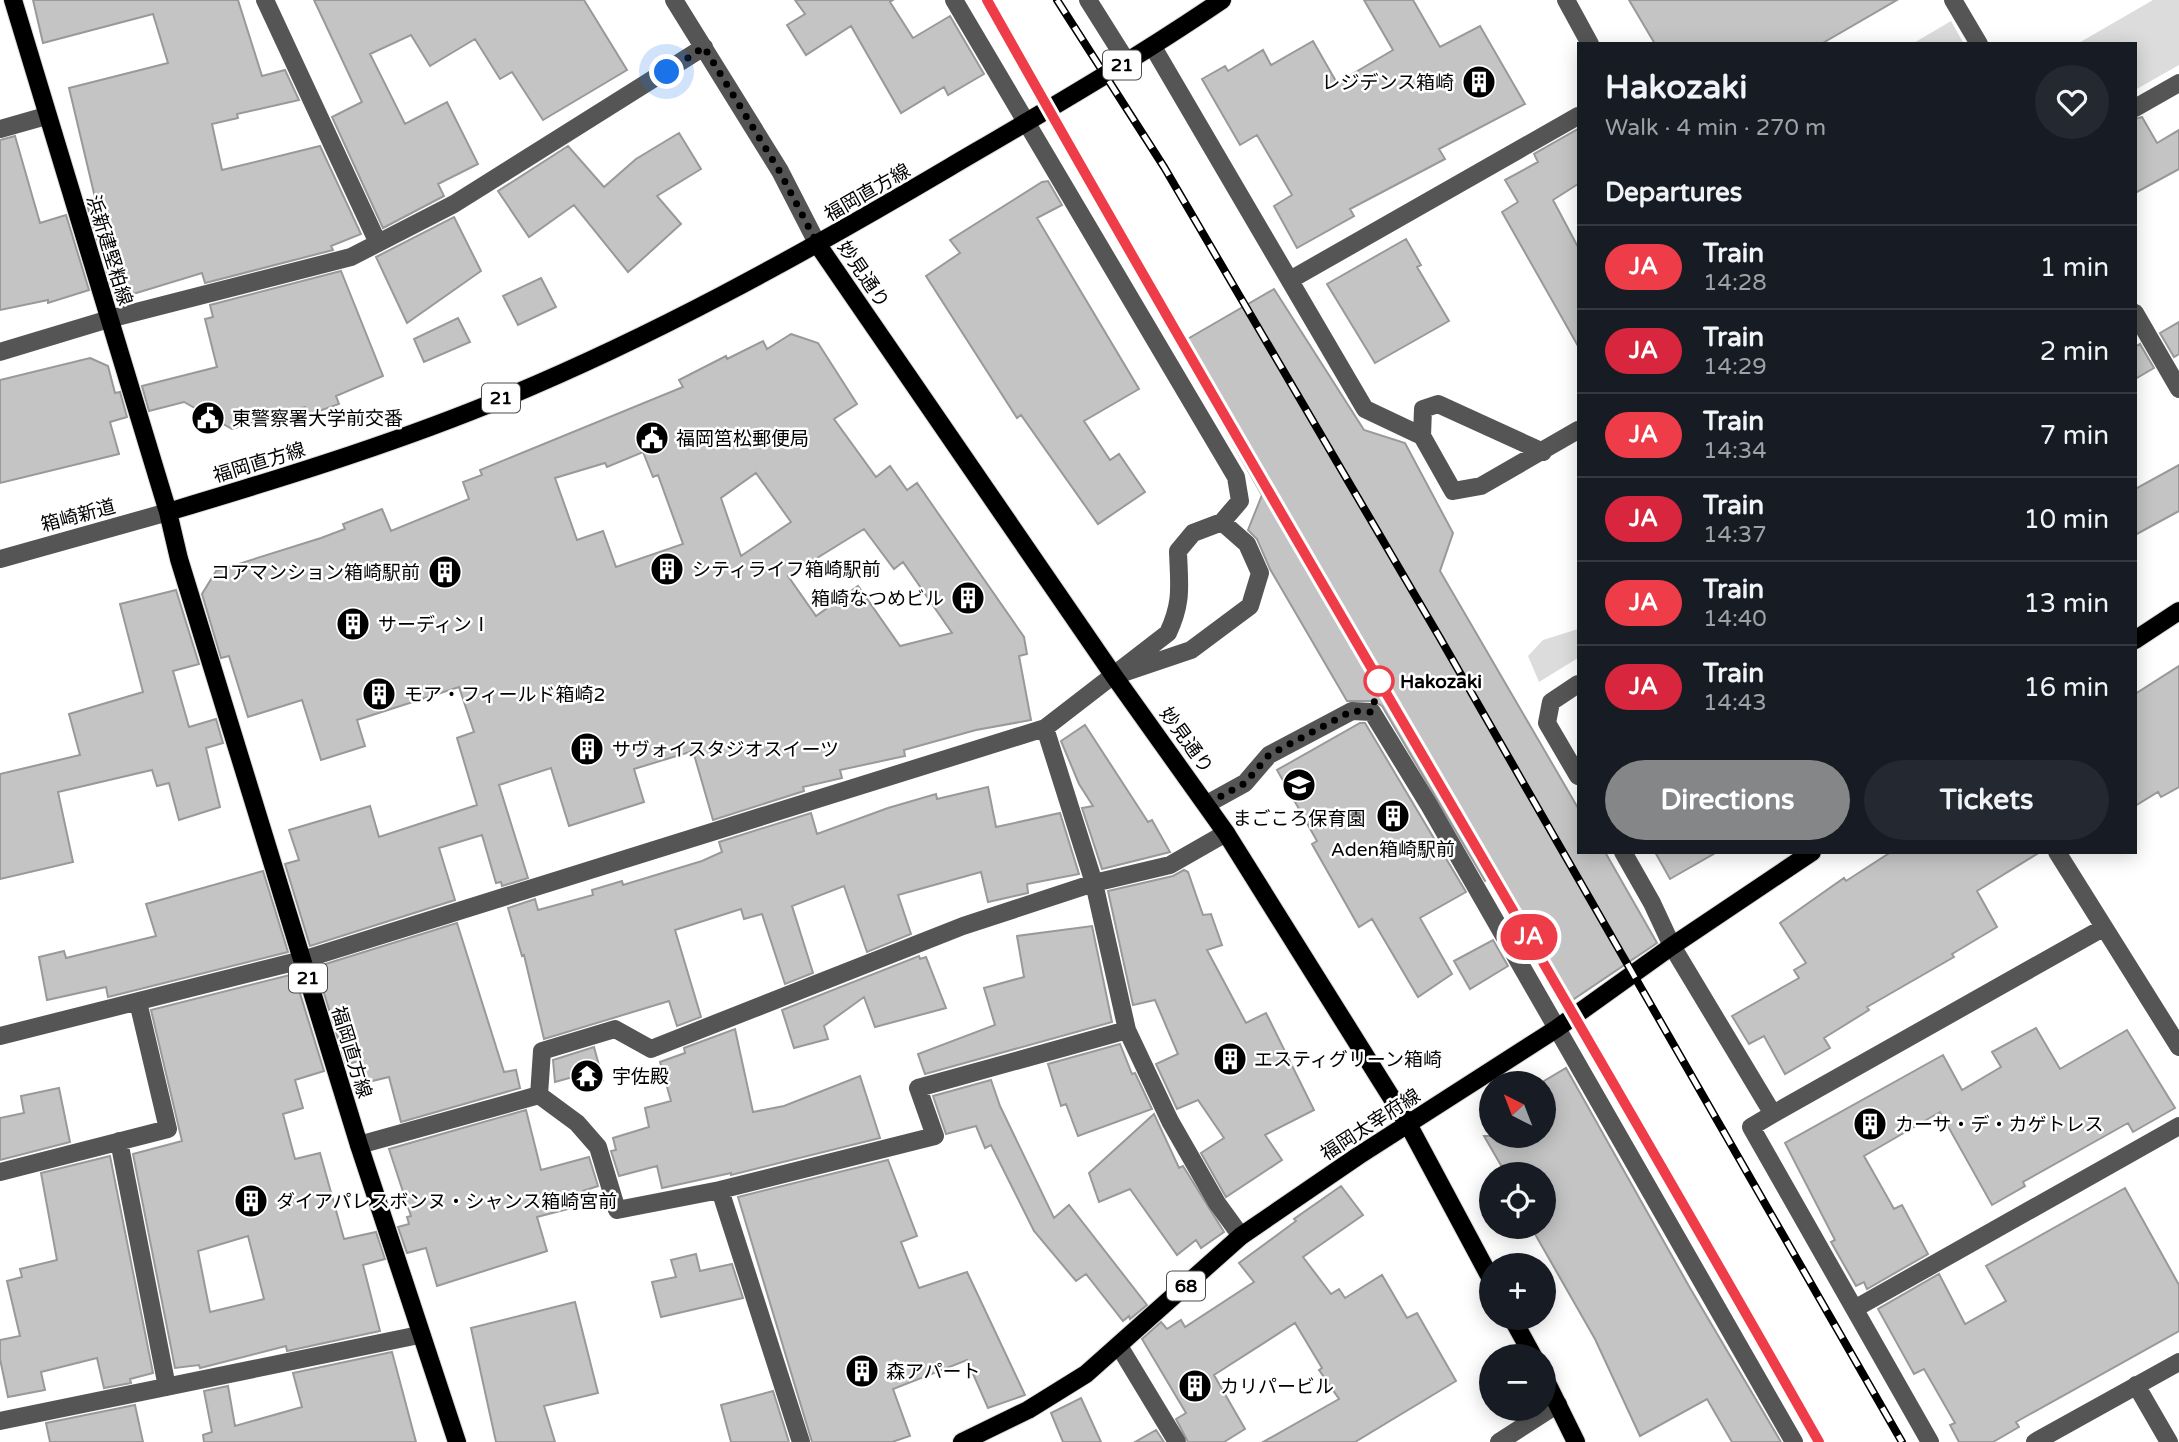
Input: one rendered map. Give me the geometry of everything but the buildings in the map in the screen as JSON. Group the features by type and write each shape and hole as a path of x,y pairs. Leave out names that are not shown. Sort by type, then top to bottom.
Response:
{"main road":[{"name":"浜新建堅粕線","path":"13,0 46,117 168,512"},
{"name":"福岡直方線","path":"457,1442 419,1335 359,1145 179,559 168,512 370,448 488,404 607,351 818,245 1153,47 1222,0"},
{"name":"妙見通り","path":"818,245 1114,676 1226,833 1408,1124 1479,1257"},
{"path":"2137,639 2179,611"},
{"name":"福岡太宰府線","path":"962,1442 1028,1410 1086,1374 1241,1236 1556,1029 1672,946 1809,854"},
{"path":"1556,1400 1576,1442"}],"street":[{"path":"265,0 378,243"},
{"path":"674,0 780,172 818,245"},
{"path":"0,1036 302,960 1045,728 1168,633 1178,611 1182,593 1178,551 1193,533 1222,523 1240,501 1237,477 954,0"},
{"path":"1088,0 1127,62"},
{"path":"1566,0 1589,42"},
{"path":"1953,0 1978,42"},
{"path":"0,352 109,319 351,257 454,204 704,47"},
{"path":"1153,47 1365,409 1422,436"},
{"path":"2137,107 2179,83"},
{"path":"0,129 46,117"},
{"path":"1290,280 1577,117"},
{"path":"2137,316 2179,389"},
{"path":"1543,452 1438,404 1423,409 1422,436 1453,491 1481,486 1543,452 1577,431"},
{"name":"箱崎新道","path":"0,559 168,512"},
{"path":"1114,676 1191,650 1250,606 1260,573 1247,544 1222,523"},
{"path":"1577,685 1551,702 1547,723 1577,774"},
{"path":"1207,804 1245,783 1269,755 1352,711 1372,712 1429,805 1794,1442"},
{"path":"1045,728 1094,883 1127,1030 1170,1121 1217,1203 1241,1236"},
{"path":"539,1095 542,1051 615,1029 651,1049 963,926 1094,883 1170,864 1226,833"},
{"path":"1624,854 1652,903 1672,946 1773,1114"},
{"path":"2058,854 2179,1047"},
{"path":"1930,1442 1751,1127 2103,928"},
{"path":"0,1172 168,1129 138,1002"},
{"path":"539,1095 577,1123 598,1147 617,1210 720,1190 935,1136 918,1088 1127,1030"},
{"path":"359,1145 539,1095"},
{"path":"1856,1308 2179,1126"},
{"path":"119,1142 167,1387"},
{"path":"720,1190 801,1442"},
{"path":"0,1421 419,1335"},
{"path":"1119,1346 1177,1442"},
{"path":"2035,1442 2179,1362"},
{"path":"2136,1385 2169,1442"},
{"path":"1499,1442 1558,1404"}],"shaded area":[{"path":"2153,0 2179,0 2179,65 2137,89 2137,42 2080,42"},
{"path":"1951,21 1963,42 1915,42"},
{"path":"1577,629 1577,659 1539,682 1528,656 1543,640"}],"railway":[{"path":"987,0 1193,362 1819,1442"},
{"path":"1057,0 1164,167 1440,638 1902,1442"}],"train":[{"name":"JA","path":"987,0 1106,212 1664,1167 1819,1442"}],"place":[{"name":"レジデンス箱崎","path":"1479,82"},
{"name":"東警察署大学前交番","path":"208,418"},
{"name":"福岡筥松郵便局","path":"652,438"},
{"name":"シティライフ箱崎駅前","path":"667,569"},
{"name":"コアマンション箱崎駅前","path":"445,572"},
{"name":"箱崎なつめビル","path":"968,598"},
{"name":"サーディンⅠ","path":"353,624"},
{"name":"Hakozaki","path":"1379,681"},
{"name":"モア・フィールド箱崎2","path":"379,694"},
{"name":"サヴォイスタジオスイーツ","path":"587,749"},
{"name":"まごころ保育園","path":"1299,785"},
{"name":"Aden箱崎駅前","path":"1393,816"},
{"name":"エスティグリーン箱崎","path":"1230,1059"},
{"name":"宇佐殿","path":"587,1076"},
{"name":"カーサ・デ・カゲトレス","path":"1870,1124"},
{"name":"ダイアパレスボンヌ・シャンス箱崎宮前","path":"251,1201"},
{"name":"森アパート","path":"862,1371"},
{"name":"カリパービル","path":"1195,1386"}],"route":[{"path":"667,72 704,47 780,172 818,245 1114,676 1207,804 1245,783 1269,755 1352,711 1372,712 1379,681"}]}
